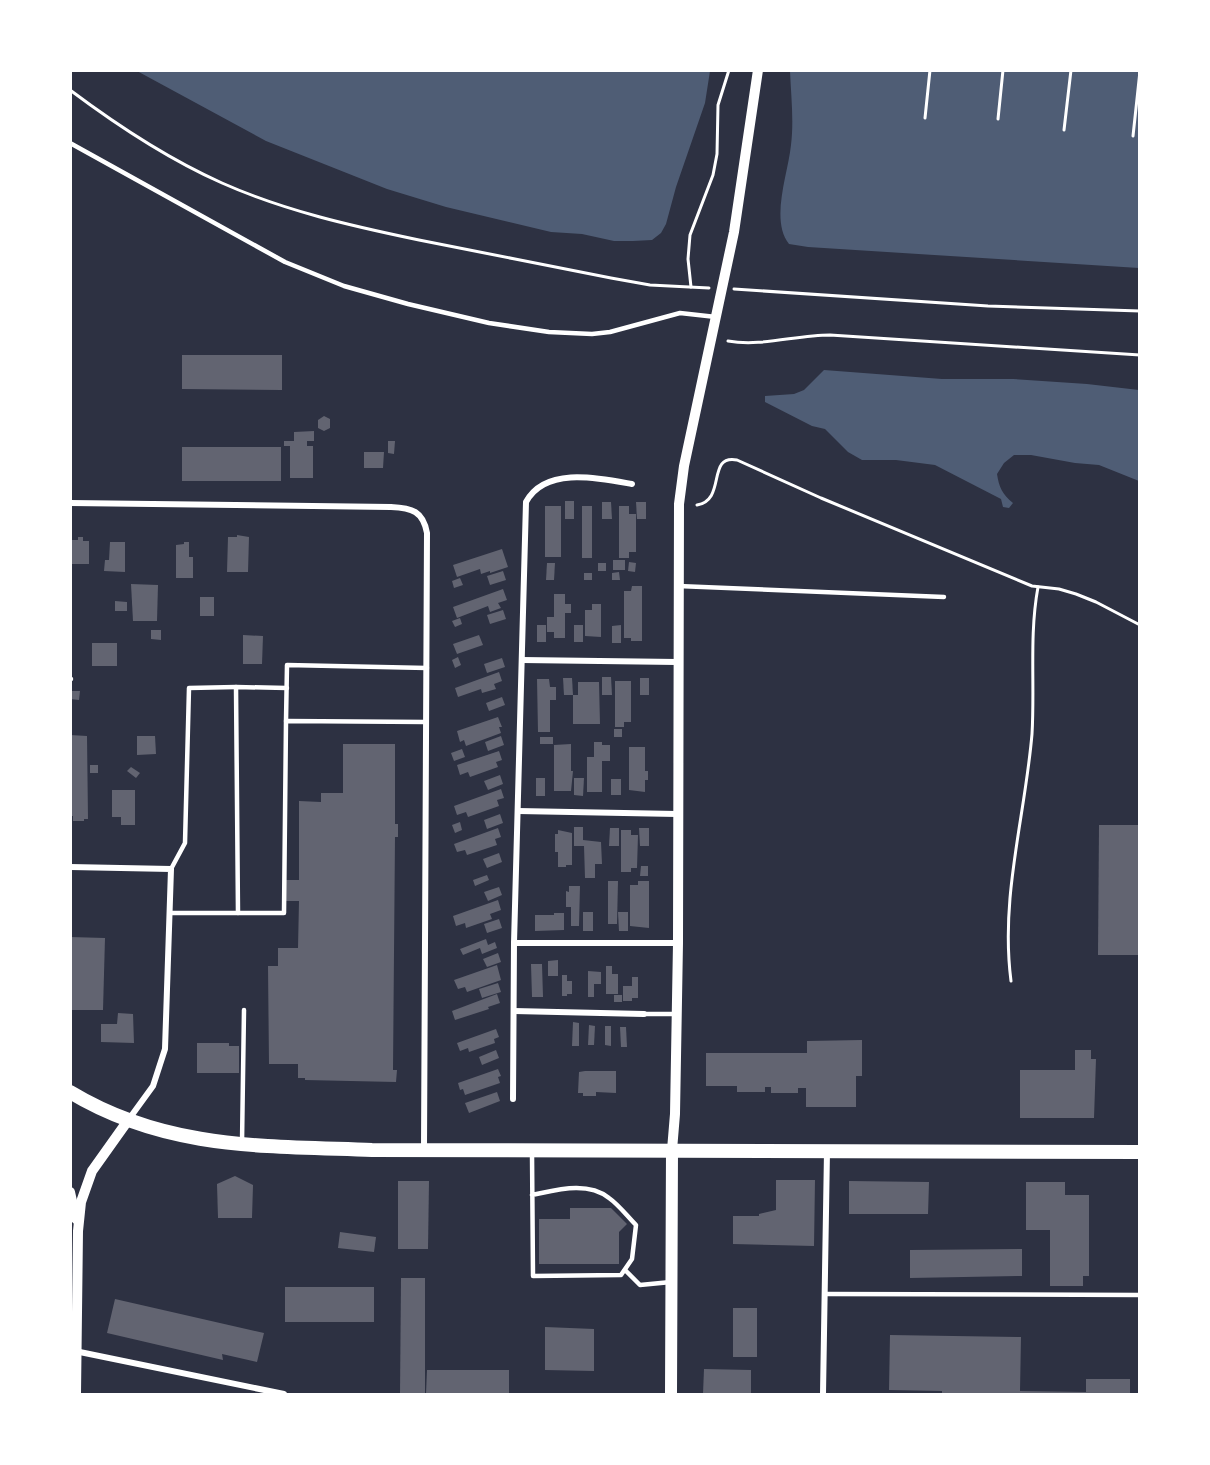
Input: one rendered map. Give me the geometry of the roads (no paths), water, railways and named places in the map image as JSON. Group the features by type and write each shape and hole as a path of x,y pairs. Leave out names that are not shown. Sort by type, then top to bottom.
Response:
{"main road":[{"path":"70,1092 103,1110 129,1119 189,1137 242,1145 424,1150 1140,1152"},
{"path":"671,1395 672,1149"}],"street":[{"path":"672,1149 675,1114 678,943 679,504 681,482 734,232 758,70"},
{"path":"513,1099 514,943 526,502 530,494 538,488 549,482 565,478 587,478 632,484"},
{"path":"70,503 392,507 407,508 419,515 425,522 427,533 427,668 424,1150"},
{"path":"522,660 677,662"},
{"path":"518,811 677,813"},
{"path":"70,867 171,869 165,1049 153,1086 99,1160 88,1180 81,1202 74,1350 76,1395"},
{"path":"514,943 678,943"},
{"path":"514,1011 644,1014"},
{"path":"823,1395 827,1150"},
{"path":"70,1192 78,1231"},
{"path":"74,1350 284,1395"}],"lane":[{"path":"70,143 285,262 344,286 408,304 489,323 549,332 592,334 610,332 680,313 716,317"},
{"path":"678,586 944,597"},
{"path":"170,913 284,913 287,664 427,668"},
{"path":"236,687 238,913"},
{"path":"171,869 185,843 189,688 287,688"},
{"path":"286,722 426,722"},
{"path":"242,1145 244,1010"},
{"path":"644,1014 676,1014"},
{"path":"532,1150 532,1195 533,1276 621,1275 632,1259 636,1225 609,1198 589,1189 569,1188 532,1195"},
{"path":"625,1270 640,1285 671,1282"},
{"path":"825,1294 1140,1295"}],"water":[{"path":"137,71 710,71 705,103 676,187 666,224 661,233 652,240 614,241 582,234 551,232 446,207 387,189 266,141"},
{"path":"790,71 1139,71 1139,268 789,244 784,234 780,210 792,136"},
{"path":"824,370 942,379 1013,379 1139,390 1139,481 1099,465 1031,455 1014,455 1004,463 997,474 1002,490 1013,503 1009,508 1003,507 1001,499 935,465 896,460 862,460 848,452 825,429 812,426 765,402 765,396 794,394 804,390"}]}
